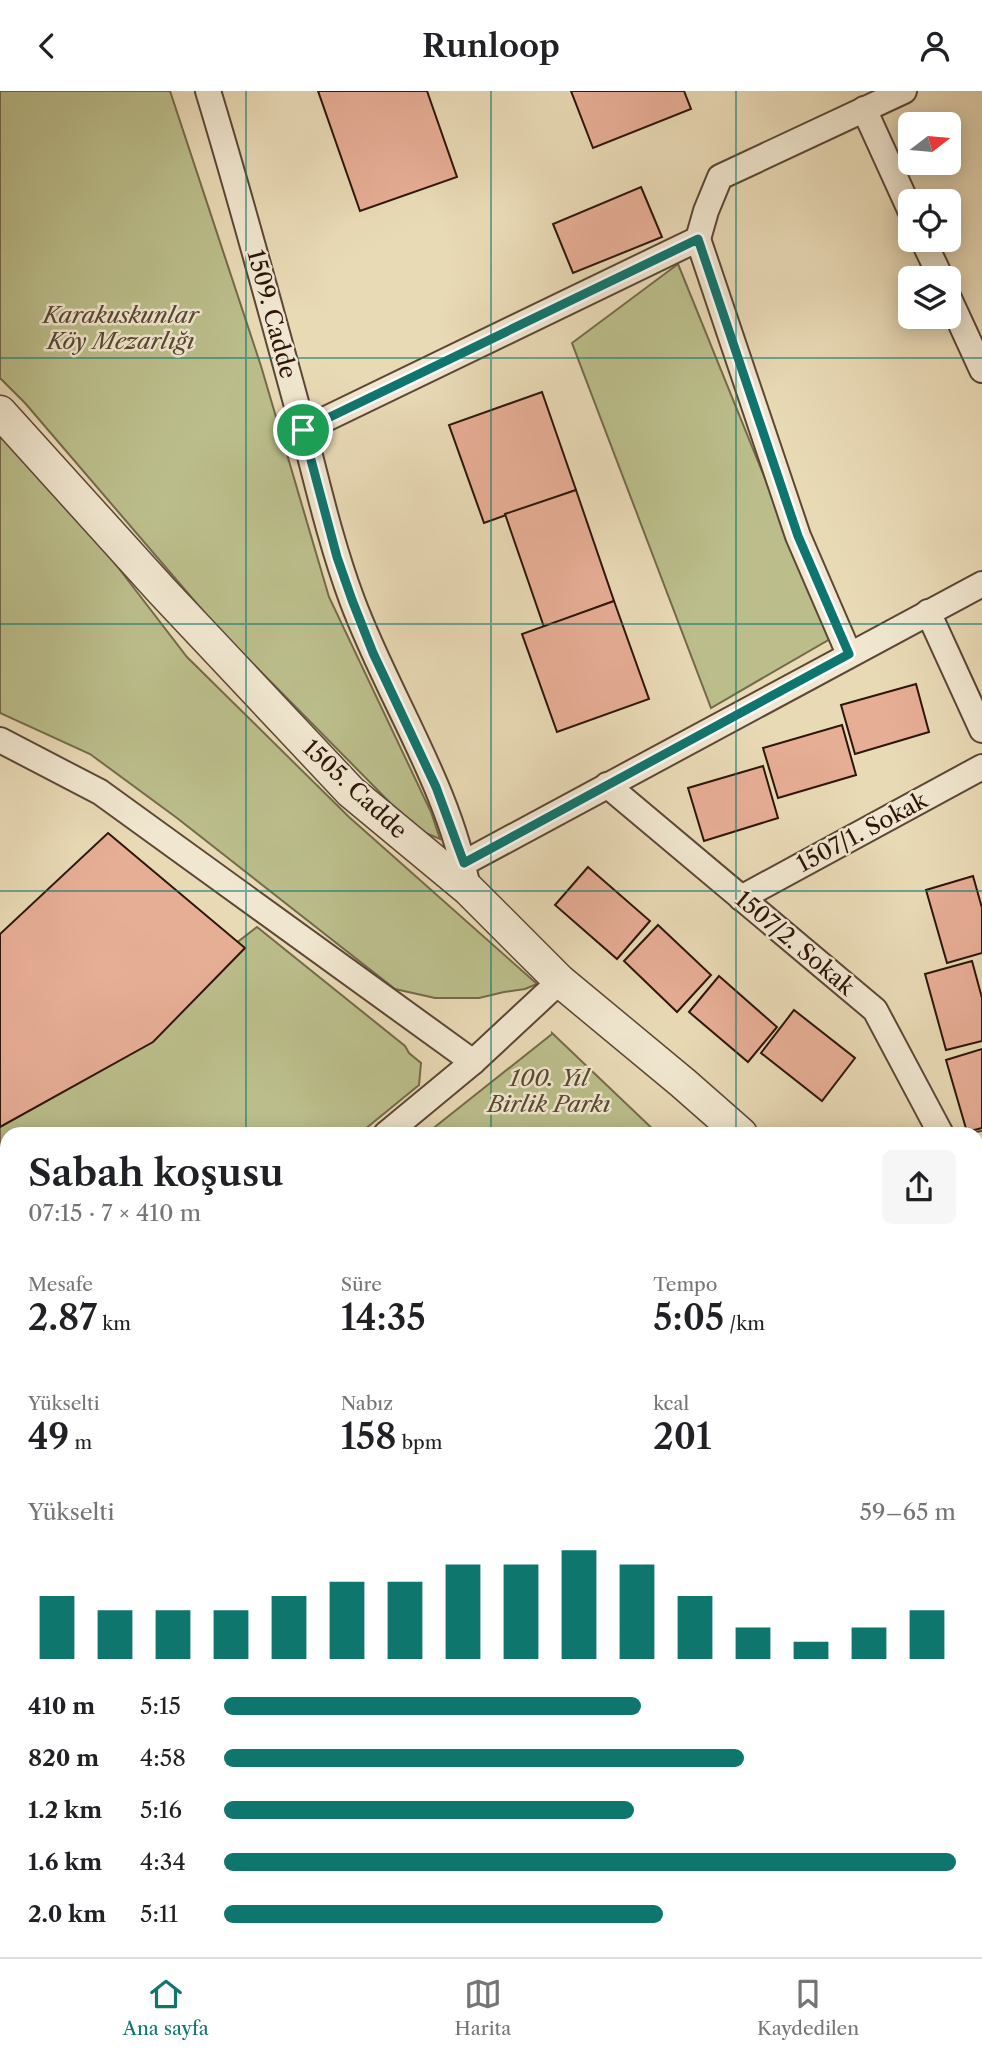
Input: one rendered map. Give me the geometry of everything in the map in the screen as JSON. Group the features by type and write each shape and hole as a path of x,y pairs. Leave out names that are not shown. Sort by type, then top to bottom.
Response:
{"street":[{"name":"1509. Cadde","path":"208,91 237,186 337,557 373,653 436,787 466,876"},
{"path":"849,654 798,536 698,239 720,177 904,91"},
{"path":"864,109 900,189"},
{"path":"303,430 698,239"},
{"path":"961,324 982,370"},
{"name":"1505. Cadde","path":"0,412 162,591 351,792 466,876 560,981 733,1127"},
{"path":"466,876 607,785 982,584"},
{"path":"928,612 982,730"},
{"path":"0,740 100,792 473,1062"},
{"name":"1507/1. Sokak","path":"741,898 982,767"},
{"name":"1507/2. Sokak","path":"607,785 875,1010 937,1127"},
{"path":"394,1127 473,1062 560,981"}],"green space":[{"name":"Karakuskunlar Köy Mezarlığı","path":"0,91 170,91 261,366 329,597 431,812 440,839 416,829 216,626 25,403 0,378"},
{"path":"678,264 830,639 711,708 572,343"},
{"path":"0,428 33,463 187,657 349,817 537,984 479,998 435,998 395,989 177,818 90,754 0,713"},
{"path":"257,927 405,1046 421,1063 419,1085 368,1127 0,1125"},
{"name":"100. Yıl Birlik Parkı","path":"552,1034 651,1127 435,1127"}],"building":[{"path":"318,91 427,91 457,177 360,211"},
{"path":"571,91 684,91 691,109 593,148"},
{"path":"641,187 662,237 573,273 553,224"},
{"path":"542,392 576,490 484,523 449,425"},
{"path":"576,490 614,601 544,627 505,514"},
{"path":"614,601 649,699 557,732 522,634"},
{"path":"916,684 929,732 855,754 841,705"},
{"path":"842,725 856,775 778,798 763,748"},
{"path":"763,766 778,818 704,841 688,788"},
{"path":"108,833 245,948 153,1042 0,1127 0,934"},
{"path":"588,867 650,921 617,959 555,905"},
{"path":"973,876 982,908 982,953 947,963 926,890"},
{"path":"658,925 711,975 677,1012 624,961"},
{"path":"972,961 982,998 982,1041 946,1050 925,974"},
{"path":"719,976 777,1027 748,1062 689,1012"},
{"path":"794,1010 855,1058 822,1101 761,1053"},
{"path":"982,1049 982,1127 966,1127 946,1060"}],"route":[{"path":"698,239 798,536 849,654 464,863 436,787 373,653 352,600 337,557 303,430 698,239"}]}
